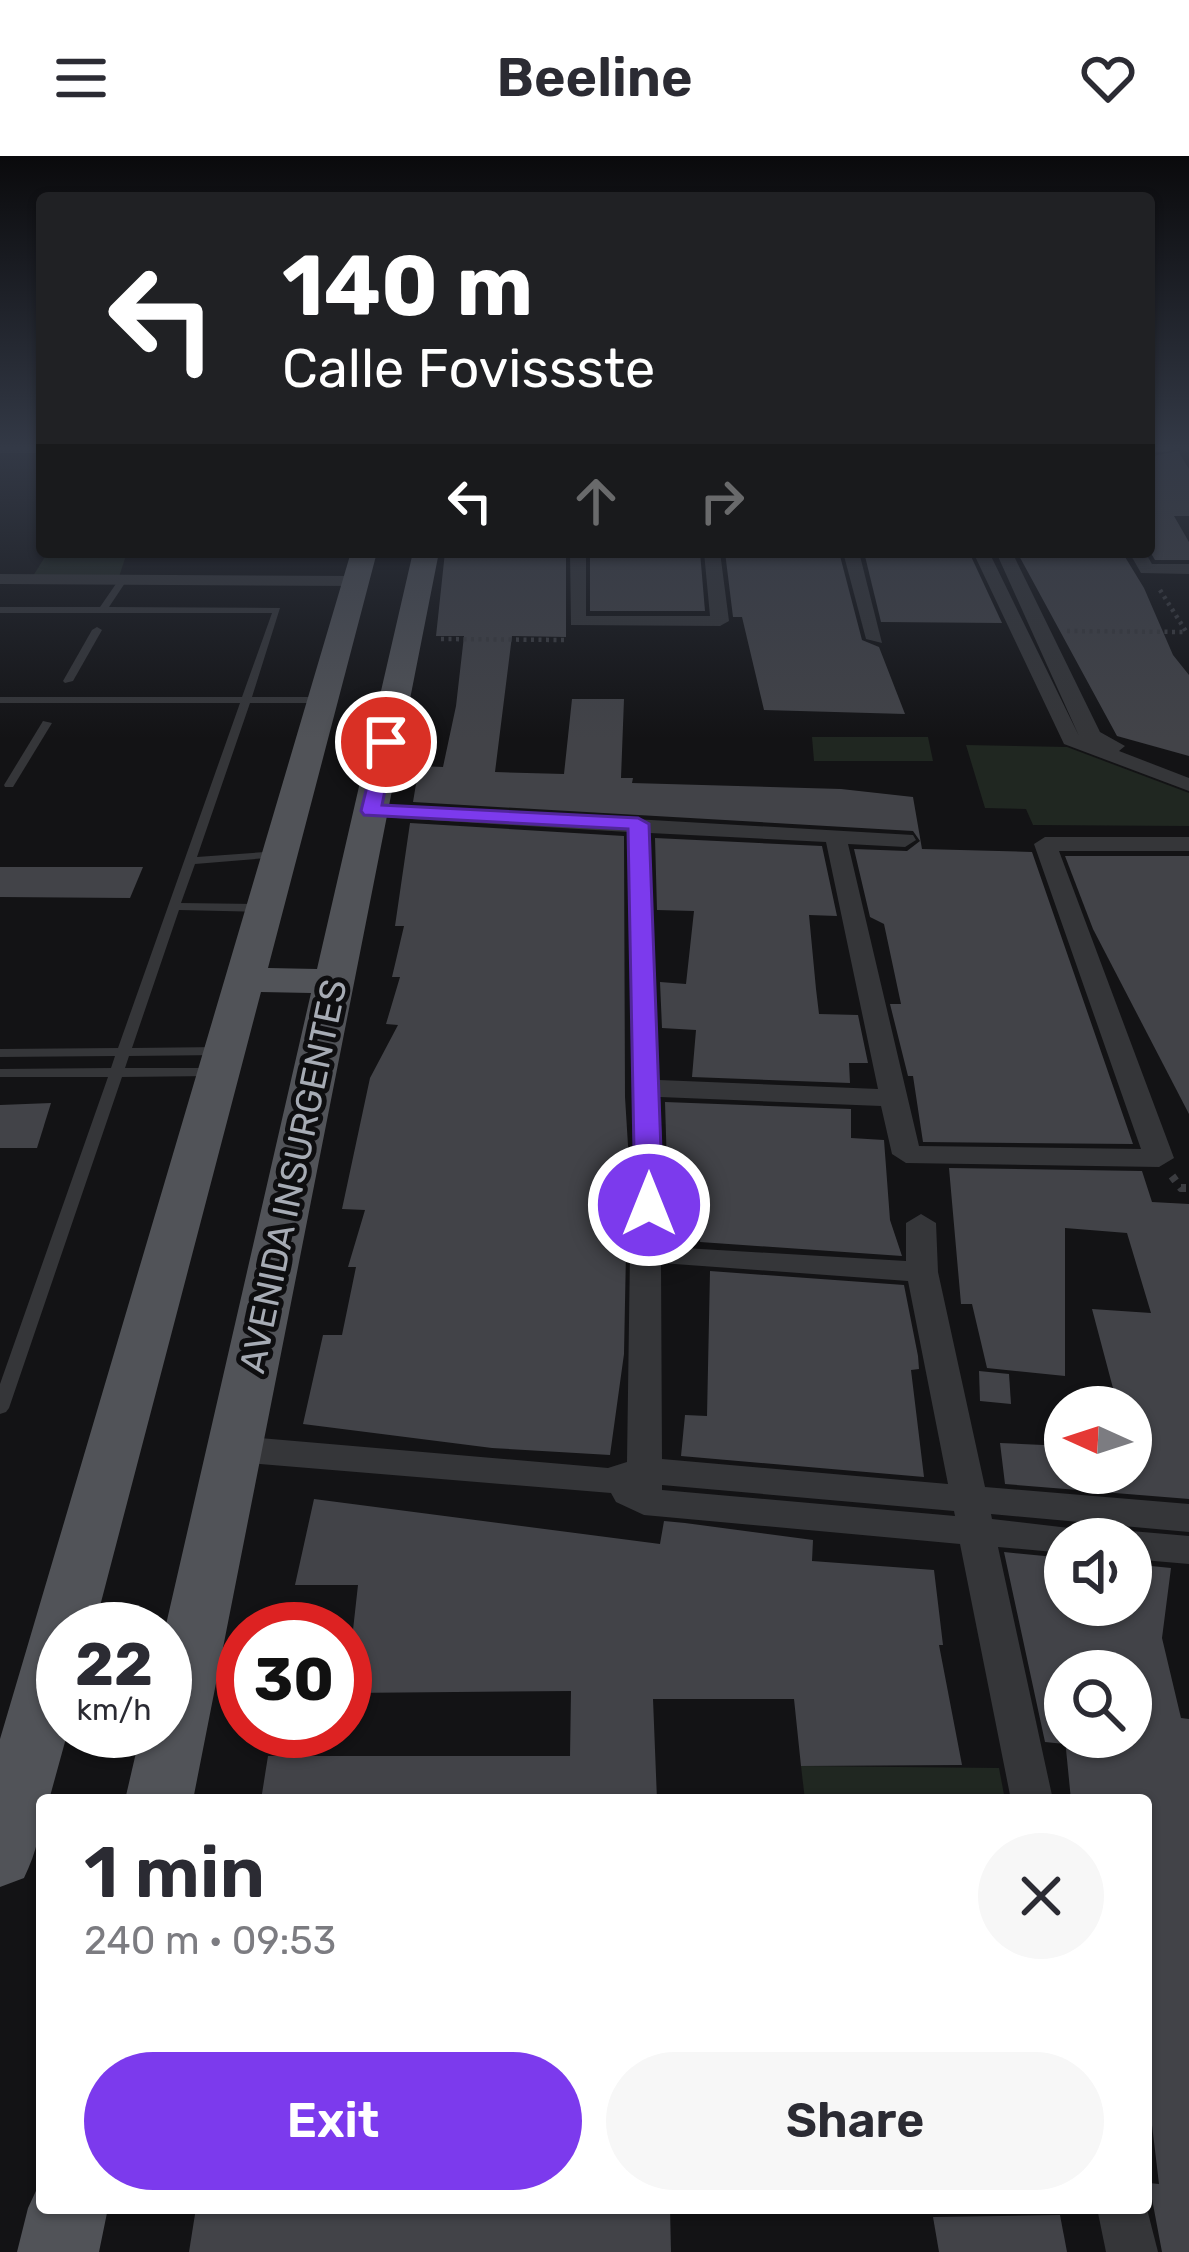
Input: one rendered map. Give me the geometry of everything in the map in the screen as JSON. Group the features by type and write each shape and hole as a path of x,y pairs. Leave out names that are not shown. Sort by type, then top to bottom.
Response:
{"main road":[{"name":"AVENIDA INSURGENTES","path":"160,1794 425,558"},
{"path":"71,1602 358,576"},
{"path":"243,980 334,981"},
{"path":"2,1844 36,1725"},
{"path":"58,2252 68,2214"}],"street":[{"path":"578,558 576,630 720,620 713,558"},
{"path":"853,558 875,639"},
{"path":"984,558 1071,740 1189,785"},
{"path":"1007,558 1092,736 1189,772"},
{"path":"1142,560 1189,569"},
{"path":"14,582 118,586 358,576"},
{"path":"371,811 905,840"},
{"path":"638,824 649,1205"},
{"path":"835,834 906,1154 1159,1158 1045,844 1189,844"},
{"path":"648,1088 893,1098"},
{"path":"921,1223 922,1272 1031,1794"},
{"path":"632,1484 645,1252 922,1272"},
{"path":"237,1449 971,1515 1189,1518"},
{"path":"971,1515 1044,1534"},
{"path":"1152,1547 1189,1550"},
{"path":"71,2214 82,2252"},
{"path":"1123,2214 1132,2252"}],"lane":[{"path":"0,1408 278,610 0,610 14,582"},
{"path":"103,610 118,586"},
{"path":"68,681 97,630"},
{"path":"0,700 323,700"},
{"path":"9,785 47,723"},
{"path":"192,861 279,854"},
{"path":"176,906 264,908"},
{"path":"0,1053 126,1051 222,1062"},
{"path":"0,1073 118,1073 222,1062"}],"path":[{"path":"1142,560 1187,634"},
{"path":"407,639 576,630"},
{"path":"1042,630 1187,634"}],"shaded area":[{"path":"44,558 125,558 119,577 33,576"},
{"path":"812,737 928,737 933,761 814,761"},
{"path":"966,745 1067,747 1189,793 1189,826 1033,825 1026,809 985,808"},
{"path":"801,1766 999,1768 1004,1794 804,1794"}],"building":[{"path":"1155,543 1189,543 1189,560 1155,560"},
{"path":"444,558 566,558 566,637 512,636 495,772 564,774 572,699 624,699 621,778 633,778 632,783 841,789 913,797 922,849 1032,852 1133,1144 923,1142 913,1076 908,1076 890,1004 901,1004 884,924 870,917 854,849 907,851 920,841 913,831 413,802 419,766 443,767 456,706 464,636 436,636"},
{"path":"590,558 701,558 705,611 590,611"},
{"path":"726,558 841,558 862,640 879,647 905,714 764,710 742,617 733,617"},
{"path":"865,558 972,558 1002,623 881,622"},
{"path":"1020,558 1126,558 1144,588 1173,655 1189,675 1189,756 1117,736"},
{"path":"410,823 624,836 625,1097 632,1210 626,1252 624,1354 610,1455 492,1448 303,1424 323,1335 342,1335 356,1267 348,1267 365,1210 342,1209 370,1078 398,1025 386,1024 400,977 392,977 404,926 395,926"},
{"path":"655,838 822,846 837,916 809,915 816,989 819,1014 858,1015 868,1063 849,1063 850,1083 692,1077 696,1030 662,1028 660,982 686,984 694,911 657,910"},
{"path":"1065,856 1189,856 1189,1114 1093,929"},
{"path":"0,867 143,867 130,898 0,897"},
{"path":"665,1102 851,1109 851,1138 884,1140 890,1220 902,1256 700,1242 704,1202 668,1200"},
{"path":"51,1103 37,1148 0,1148 0,1105"},
{"path":"949,1168 1142,1171 1152,1202 1189,1204 1189,1499 1128,1494 1152,1494 1152,1386 1112,1386 1092,1309 1151,1313 1127,1233 1065,1228 1065,1376 987,1368 972,1304 961,1304"},
{"path":"710,1271 904,1285 918,1356 919,1369 911,1370 924,1477 681,1456 685,1415 707,1416"},
{"path":"979,1371 1009,1374 1011,1404 980,1401"},
{"path":"1000,1443 1044,1445 1044,1487 1005,1484"},
{"path":"314,1499 660,1544 664,1521 685,1523 813,1540 812,1561 934,1570 943,1645 939,1645 962,1765 801,1766 794,1699 653,1699 657,1794 262,1794 268,1758 570,1756 571,1691 372,1693 372,1602 356,1602 358,1585 295,1585"},
{"path":"1004,1552 1044,1556 1044,1626 1152,1626 1152,1566 1171,1568 1162,1638 1181,1718 1189,1719 1189,2252 1162,2252 1152,2199 1152,2183 1159,2184 1152,2125 1152,1794 1070,1794 1067,1758 1152,1758 1152,1650 1044,1650 1044,1737"},
{"path":"195,2214 670,2214 671,2252 189,2252"},
{"path":"1060,2215 1067,2252 939,2252 933,2217"}],"route":[{"path":"386,742 371,811 638,824 649,1205"}]}
